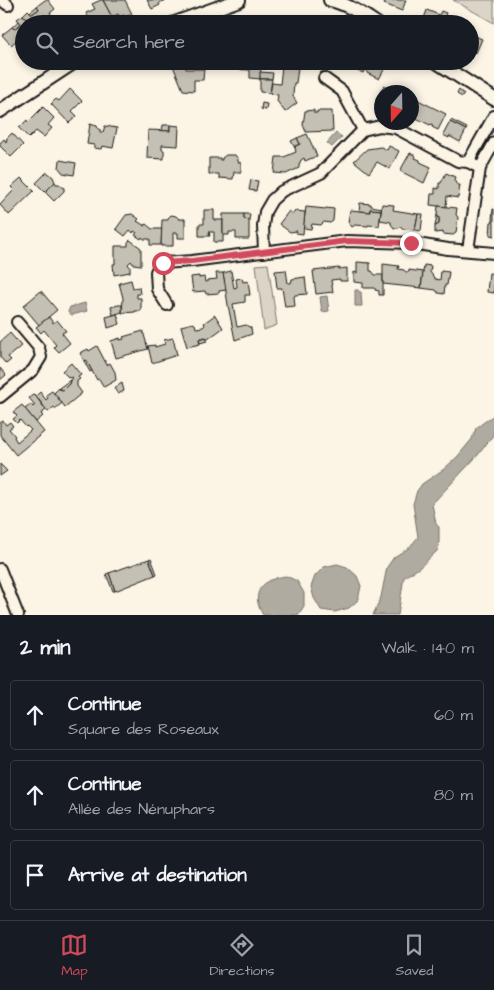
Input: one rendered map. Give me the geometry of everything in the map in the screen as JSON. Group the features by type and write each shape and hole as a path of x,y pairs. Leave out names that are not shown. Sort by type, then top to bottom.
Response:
{"street":[{"path":"197,15 239,0"},
{"path":"330,0 364,15"},
{"path":"0,111 62,70"},
{"path":"448,70 494,99"},
{"path":"324,78 342,91 363,130"},
{"path":"468,162 494,116"},
{"path":"264,252 264,212 272,200 282,191 321,173 363,130 380,126 396,128 458,161 468,162 480,168"},
{"path":"468,250 480,168 494,143"},
{"path":"167,305 156,289 156,272 163,263 347,241 411,243 448,249 494,253"},
{"path":"0,397 33,370 41,357 39,348 16,322"},
{"path":"0,569 18,615"}],"shaded area":[{"path":"453,0 494,0 494,23"},
{"path":"336,133 342,137 332,147 327,143"},
{"path":"268,264 277,325 264,330 256,265"},
{"path":"355,290 361,292 362,306 355,306"},
{"path":"327,296 329,311 322,312 320,297"},
{"path":"85,303 87,311 72,315 68,312 70,307"},
{"path":"494,415 494,434 478,455 432,504 436,524 439,527 437,551 419,568 404,577 398,615 373,615 381,597 387,567 394,557 410,547 418,537 413,504 417,491 422,484 444,469 458,456 472,439 476,428"},
{"path":"337,564 347,567 357,576 361,586 358,600 349,608 335,612 321,610 314,598 311,587 315,576 324,567"},
{"path":"286,576 297,581 304,593 304,606 298,615 263,615 257,600 258,593 271,580"}],"building":[{"path":"48,0 55,9 50,13 52,15 23,15 28,10 32,14 39,9 37,6"},
{"path":"103,0 111,15 87,15 86,13 95,9 92,4"},
{"path":"103,0 125,0 132,14 130,15 111,15"},
{"path":"147,0 166,0 152,9"},
{"path":"386,0 406,0 402,11 384,4"},
{"path":"37,6 39,9 32,14 30,12"},
{"path":"427,10 439,15 425,15"},
{"path":"441,11 446,13 445,15 439,15"},
{"path":"12,27 14,29 15,42 11,45 2,35"},
{"path":"175,70 204,70 203,80 194,80 194,91 183,90"},
{"path":"250,70 261,70 260,79 250,78"},
{"path":"282,70 298,70 293,96 297,103 285,112 277,101 278,95 270,94 272,83 280,84"},
{"path":"364,70 384,70 379,79 367,73"},
{"path":"260,72 273,73 272,79 260,79"},
{"path":"260,79 272,79 270,93 260,92"},
{"path":"70,89 82,101 72,111 77,116 69,123 51,104 56,99 59,101"},
{"path":"459,90 464,94 462,97 457,94"},
{"path":"419,100 446,114 438,130 432,127 433,125 419,120"},
{"path":"262,103 267,104 266,110 261,109"},
{"path":"43,107 54,118 48,125 52,128 44,137 36,131 29,138 19,128"},
{"path":"314,110 314,113 317,113 317,111 332,111 333,131 306,132 303,125 305,111"},
{"path":"451,120 467,128 466,130 450,122"},
{"path":"450,122 466,130 460,142 443,135"},
{"path":"90,124 97,126 100,132 103,132 105,126 117,128 113,148 102,146 101,149 94,148 94,145 87,144"},
{"path":"163,125 170,125 170,131 162,131"},
{"path":"170,125 179,126 178,146 162,145 164,159 147,158 148,130 170,131"},
{"path":"12,133 23,145 11,157 0,146 0,143 4,139 6,142"},
{"path":"307,134 317,156 305,161 304,158 301,160 299,168 286,174 274,173 276,157 284,157 296,152 295,146 300,144 297,138"},
{"path":"297,138 300,144 295,146 295,148 291,141"},
{"path":"389,146 399,151 390,169 377,162 369,173 354,161 367,149 381,147 387,150"},
{"path":"410,153 416,156 415,158 420,160 420,162 431,167 424,183 400,171"},
{"path":"226,155 235,155 238,162 241,163 241,172 234,172 233,179 219,178 219,174 209,174 209,158 220,158 222,160"},
{"path":"60,160 76,163 74,175 63,173 59,168"},
{"path":"47,172 53,177 55,182 45,192 36,183"},
{"path":"446,173 455,177 454,180 457,185 460,185 458,198 447,196 446,207 430,205 431,194 435,194 435,188 439,189 439,183 441,183"},
{"path":"21,178 34,191 9,215 0,205 14,190 11,187"},
{"path":"251,180 258,181 256,191 249,190"},
{"path":"55,182 64,188 64,191 54,201 45,192"},
{"path":"360,203 382,208 381,210 370,209 370,212 359,211"},
{"path":"382,204 394,205 393,210 418,214 415,230 402,229 402,227 394,228 391,222 380,220"},
{"path":"438,206 457,208 456,233 453,235 443,234 443,232 435,233 435,226 439,224"},
{"path":"306,207 334,209 333,221 330,223 324,222 321,225 312,224 311,229 303,228"},
{"path":"370,209 381,210 379,226 355,225 352,227 348,222 350,210 370,212"},
{"path":"494,209 494,236 490,235"},
{"path":"204,210 214,210 214,220 223,220 223,242 214,242 214,232 209,232 210,236 199,236 199,224 204,224"},
{"path":"289,211 293,214 295,211 305,212 303,234 296,233 297,231 290,232 279,224"},
{"path":"132,214 139,219 137,221 145,226 146,224 152,229 162,229 161,245 150,245 150,239 142,237 141,239 135,235 137,233 134,231 133,233 130,230 125,236 116,229 126,215"},
{"path":"223,214 244,214 244,219 249,220 249,239 236,239 236,232 229,232 229,235 223,235"},
{"path":"244,214 250,214 249,220 244,219"},
{"path":"418,214 423,214 421,231 415,230"},
{"path":"171,215 179,219 185,219 185,238 178,238 178,233 173,233 173,246 161,246 162,220 168,220"},
{"path":"437,215 439,224 435,226"},
{"path":"130,240 141,248 141,265 133,264 131,261 128,264 130,272 114,275 115,246 128,246"},
{"path":"357,262 370,263 370,271 375,275 383,275 383,295 379,295 379,291 375,290 375,288 363,288 363,283 354,282 354,272 357,273"},
{"path":"383,264 399,266 398,269 406,272 409,272 409,270 423,272 421,288 383,284"},
{"path":"424,265 431,266 430,272 435,279 440,280 441,271 449,272 444,294 438,293 436,290 421,288"},
{"path":"347,268 347,281 340,281 340,279 331,280 333,292 316,294 313,271"},
{"path":"286,270 288,283 291,283 292,279 305,277 307,294 295,295 295,306 285,307 282,288 277,288 275,271"},
{"path":"231,271 234,288 237,287 236,279 242,278 243,282 248,281 250,295 245,295 245,302 233,304 237,327 246,325 251,328 252,334 235,340 223,273"},
{"path":"216,273 223,273 226,290 219,291 219,293 206,294 205,291 193,292 191,277 204,277 205,282 207,282 207,280 217,279"},
{"path":"489,273 494,274 494,293 487,292"},
{"path":"131,280 133,288 139,287 140,294 137,294 137,298 141,298 141,311 122,313 123,298 119,283"},
{"path":"41,291 57,310 39,325 23,306"},
{"path":"122,305 122,312 113,315 111,307"},
{"path":"117,314 120,324 108,328 106,317"},
{"path":"215,315 223,328 208,339 205,337 199,339 200,344 187,347 181,326 193,323 196,328 203,327 204,323"},
{"path":"49,317 53,323 57,320 66,331 62,333 70,343 59,352 44,330 41,333 36,327"},
{"path":"143,331 148,349 116,358 111,341 120,338 120,340 124,339 123,337"},
{"path":"10,333 21,346 8,357 11,360 6,364 0,357 0,342"},
{"path":"205,337 207,341 200,343 199,339"},
{"path":"173,338 177,355 152,363 148,346 155,345 155,347 165,344 164,340"},
{"path":"97,346 107,365 110,363 115,372 116,380 104,387 99,379 97,380 80,353 88,349 89,351"},
{"path":"86,360 92,371 90,372 84,361"},
{"path":"71,363 81,375 78,377 80,379 77,381 77,386 82,393 65,407 54,393 59,388 63,390 69,384 72,378 69,378 62,371"},
{"path":"0,368 6,375 0,380"},
{"path":"70,380 63,390 59,389 59,388"},
{"path":"122,383 124,391 118,394 114,388"},
{"path":"52,391 62,403 48,412 36,396 40,392 46,400 48,398 46,395"},
{"path":"34,394 46,410 41,414 43,416 36,422 25,409 31,404 33,407 35,405 29,398"},
{"path":"22,405 44,432 16,455 0,435 0,423 3,421 6,425 10,422 13,426 9,429 17,442 31,430 20,420 17,423 13,419 17,416 13,412"},
{"path":"0,464 7,471 0,476"},
{"path":"151,558 157,574 155,575 149,559"},
{"path":"149,559 155,575 115,591 109,573"},
{"path":"109,573 115,591 113,591 106,574"}],"route":[{"path":"163,263 347,241 411,243"}]}
